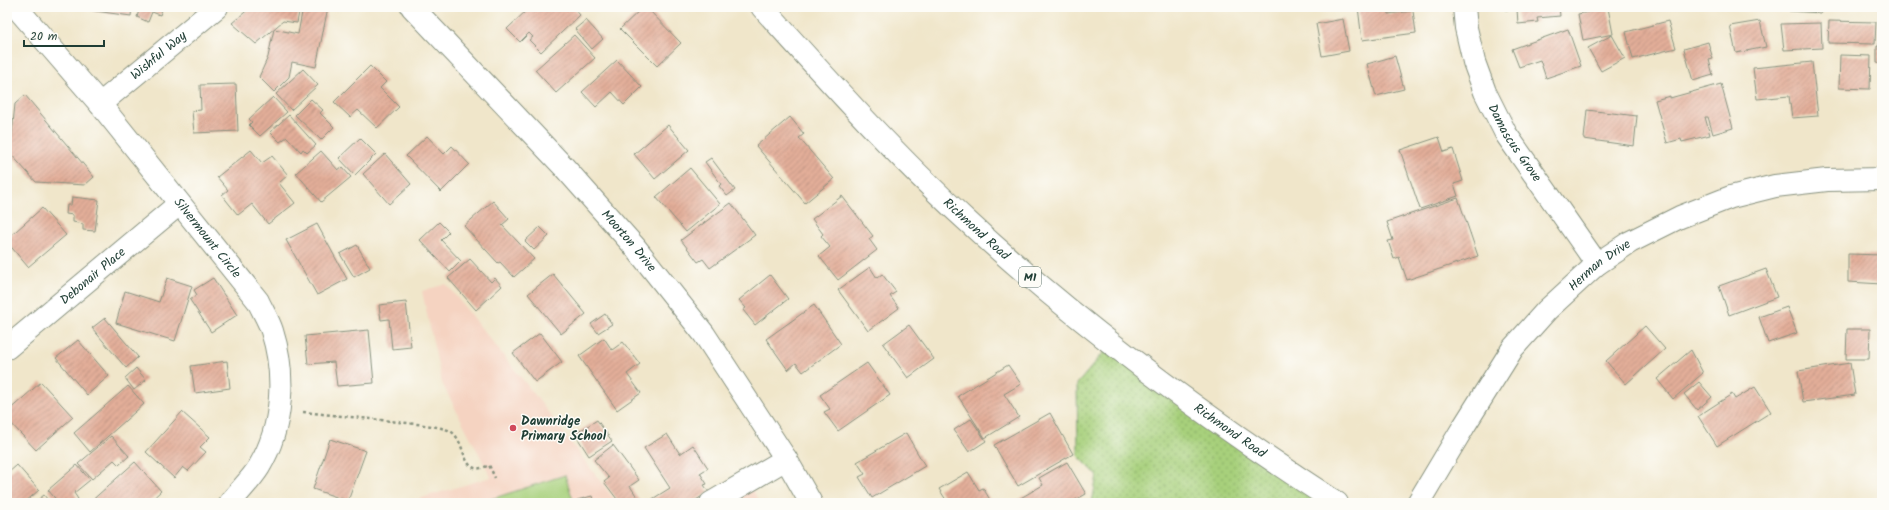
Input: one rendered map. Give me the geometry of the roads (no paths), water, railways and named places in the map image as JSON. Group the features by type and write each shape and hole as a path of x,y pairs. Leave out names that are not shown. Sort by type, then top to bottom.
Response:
{"main road":[{"name":"Silvermount Circle","path":"16,7 100,104 258,301 272,330 278,358 281,385 272,440 258,468 230,503"},
{"name":"Wishful Way","path":"100,104 217,7"},
{"name":"Moorton Drive","path":"412,7 564,167 635,247 704,334 786,459 811,503"},
{"name":"Richmond Road","path":"762,7 862,118 966,220 1050,294 1152,376 1264,455 1337,503"},
{"name":"Damascus Grove","path":"1464,7 1474,62 1485,92 1506,134 1597,264"},
{"name":"Herman Drive","path":"1418,503 1513,348 1548,310 1597,264 1630,242 1680,217 1731,197 1775,186 1820,181 1882,179"},
{"name":"Debonair Place","path":"7,348 179,204"},
{"path":"711,503 786,459"}],"place":[{"name":"Dawnridge Primary School","path":"513,428"}]}
